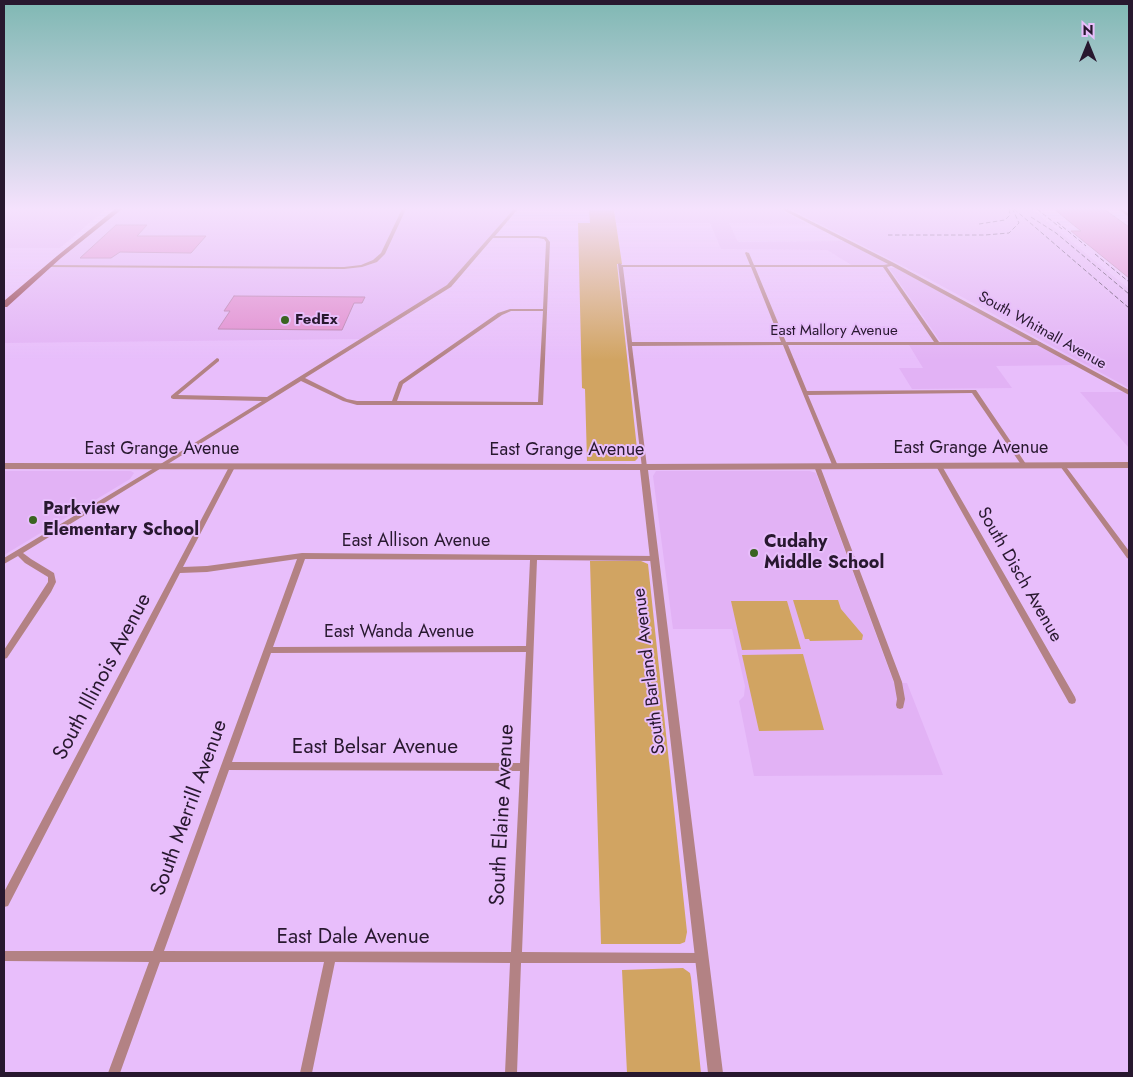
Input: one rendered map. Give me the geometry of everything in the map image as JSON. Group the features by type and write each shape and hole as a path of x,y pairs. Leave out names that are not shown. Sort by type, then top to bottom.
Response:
{"main road":[{"path":"4,305 56,259"}],"street":[{"path":"46,268 97,270 117,267 344,268 362,266 377,259"},
{"path":"4,561 302,379 449,286 473,259"},
{"path":"302,379 345,400 357,403 540,404 547,259"},
{"path":"750,259 835,466"},
{"name":"South Whitnall Avenue","path":"883,259 1129,393"},
{"path":"753,266 884,266 892,264"},
{"name":"South Barland Avenue","path":"716,1073 621,265 753,266"},
{"path":"884,266 937,343"},
{"path":"394,403 401,383 500,314 510,310 544,310"},
{"name":"East Mallory Avenue","path":"631,344 1038,343"},
{"path":"216,360 173,397 267,399"},
{"path":"805,393 974,391 1024,465"},
{"path":"1062,465 1129,556"},
{"name":"East Grange Avenue","path":"4,466 644,468 1129,465"},
{"path":"817,466 898,682 901,699 900,705"},
{"name":"South Disch Avenue","path":"939,466 1072,700"},
{"name":"South Illinois Avenue","path":"4,902 232,467"},
{"path":"4,656 52,582 51,575 28,561 18,552"},
{"name":"East Allison Avenue","path":"179,570 207,569 302,556 654,558"},
{"name":"South Merrill Avenue","path":"114,1073 302,556"},
{"name":"South Elaine Avenue","path":"511,1073 534,558"},
{"name":"East Wanda Avenue","path":"268,650 530,649"},
{"name":"East Belsar Avenue","path":"226,766 524,767"},
{"name":"East Dale Avenue","path":"4,956 702,958"},
{"path":"306,1073 330,958"}],"shaded area":[{"path":"56,259 472,259 449,286 365,339 4,343 4,305"},
{"path":"579,259 621,259 622,264 617,264 638,458 635,461 587,461 585,389 582,388"},
{"path":"842,259 882,259 892,264 884,266 853,266"},
{"path":"890,259 1093,259 1129,289 1129,388"},
{"path":"889,268 896,268 1076,365 996,366 1012,388 912,389 899,368 923,368 909,345 943,345"},
{"path":"1080,392 1125,392 1129,395 1129,448"},
{"name":"Parkview Elementary School","path":"4,471 131,471 134,473 130,479 4,555"},
{"name":"Cudahy Middle School","path":"656,471 810,471 816,473 894,683 907,683 943,775 754,776 739,701 744,696 745,686 732,629 673,629 653,476"},
{"path":"590,561 641,561 648,564 687,932 685,942 680,944 601,944"},
{"path":"793,600 838,600 841,609 863,635 862,640 810,641 805,639"},
{"path":"731,601 787,601 801,649 742,650"},
{"path":"803,654 824,730 759,731 742,655"},
{"path":"683,968 690,973 691,978 701,1073 627,1073 622,970"}],"building":[{"path":"1106,259 1129,259 1129,278"},
{"name":"FedEx","path":"234,296 365,297 362,303 354,303 342,330 218,329 230,311 224,311"}],"railway":[{"path":"1072,259 1129,308"},
{"path":"1087,259 1129,294"},
{"path":"1101,259 1129,282"}],"place":[{"name":"FedEx","path":"285,320"},
{"name":"Parkview Elementary School","path":"33,520"},
{"name":"Cudahy Middle School","path":"754,553"}]}
